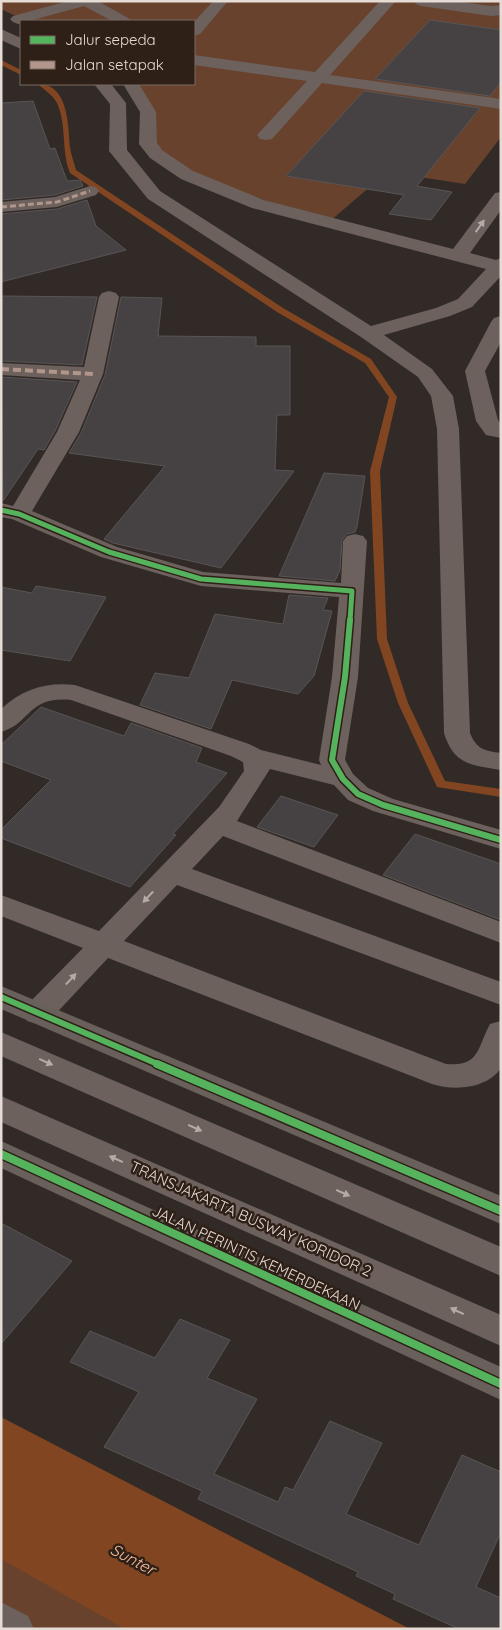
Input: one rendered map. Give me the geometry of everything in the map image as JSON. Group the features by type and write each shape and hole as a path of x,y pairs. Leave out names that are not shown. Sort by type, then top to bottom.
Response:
{"highway":[{"path":"1,997 501,1211"},
{"name":"JALAN PERINTIS KEMERDEKAAN","path":"1,1154 501,1384"}],"street":[{"path":"1,12 20,20 87,1 121,20"},
{"path":"195,30 220,1"},
{"path":"266,135 389,1"},
{"path":"421,1 491,11 501,10"},
{"path":"1,34 20,44"},
{"path":"195,60 501,104"},
{"path":"103,85 118,103 118,151 154,195 368,333 425,373 442,396 448,429 458,733 464,751 471,756 501,762"},
{"path":"132,85 148,112 148,144 156,154 187,175 258,204 458,256 500,265"},
{"path":"1,207 57,202 90,191"},
{"path":"458,256 501,197"},
{"path":"368,333 465,303 500,265"},
{"path":"108,297 93,374 68,432 10,512 109,552 201,579 352,591"},
{"path":"499,329 475,371 487,422 494,430 501,432"},
{"path":"1,369 93,374"},
{"path":"355,541 345,677 332,760 343,779 358,794 383,806 501,840"},
{"path":"1,724 24,702 42,692 59,690 74,693 252,756 343,779"},
{"path":"38,1013 238,801 256,771 256,762 252,756"},
{"path":"218,824 501,933"},
{"path":"172,872 501,994"},
{"path":"1,905 443,1076 454,1078 468,1076 487,1064 501,1032"},
{"path":"1,1043 501,1262"},
{"name":"TRANSJAKARTA BUSWAY KORIDOR 2","path":"1,1108 501,1331"},
{"path":"1,1621 14,1629"}],"shaded area":[{"path":"1,1 501,1 501,137 465,184 387,172 329,222 191,175 152,144 152,112 135,85 195,85 195,20 24,20 1,9"},
{"path":"1,1558 127,1629 14,1629 1,1621"}],"water":[{"name":"Sunter","path":"1,1417 410,1629 125,1629 1,1559"}],"building":[{"path":"430,20 501,30 501,82 490,96 375,79"},
{"path":"364,91 480,108 417,186 452,192 431,220 389,214 404,195 286,176"},
{"path":"33,101 50,149 55,148 67,181 80,180 83,186 55,195 1,200 1,103"},
{"path":"87,200 96,226 126,250 1,282 1,214 57,209"},
{"path":"1,296 97,297 82,365 1,361"},
{"path":"121,297 162,298 158,336 256,337 256,346 290,346 290,415 277,415 275,470 294,471 221,568 113,543 104,539 165,466 69,453 81,433 105,375"},
{"path":"1,377 77,382 55,431 44,450 38,449 3,501"},
{"path":"324,473 365,476 357,527 355,532 347,534 342,540 340,570 335,581 279,576"},
{"path":"36,586 106,597 70,661 1,650 1,587 32,593"},
{"path":"289,595 328,598 323,610 332,611 314,676 298,694 232,680 211,729 140,705 155,673 189,678 215,614 283,624"},
{"path":"41,707 124,736 131,723 202,748 196,762 227,773 173,834 176,835 130,887 1,838 1,830 51,780 1,761 1,745"},
{"path":"281,796 338,815 314,847 257,827"},
{"path":"415,834 501,864 501,920 383,875"},
{"path":"1,1223 72,1261 1,1344"},
{"path":"180,1319 230,1340 207,1378 257,1399 214,1474 278,1502 285,1487 293,1490 330,1421 382,1443 346,1514 419,1545 462,1455 501,1472 501,1532 476,1587 501,1598 501,1629 459,1629 393,1599 395,1594 356,1576 358,1572 198,1499 202,1491 104,1447 139,1392 70,1362 90,1331 155,1358"}],"waterway":[{"path":"1,62 20,72"},
{"path":"42,85 56,97 63,112 67,151 73,171 280,310 368,361 393,397 375,471 382,639 403,703 441,784 501,793"}],"marked path":[{"path":"1,207 57,202 90,191"},
{"path":"1,369 93,374"}],"cycle path":[{"path":"1,510 19,514 109,552 201,579 352,591 345,677 332,760 343,779 358,794 383,805 501,840"},
{"path":"1,997 501,1211"},
{"path":"1,1154 501,1384"}]}
